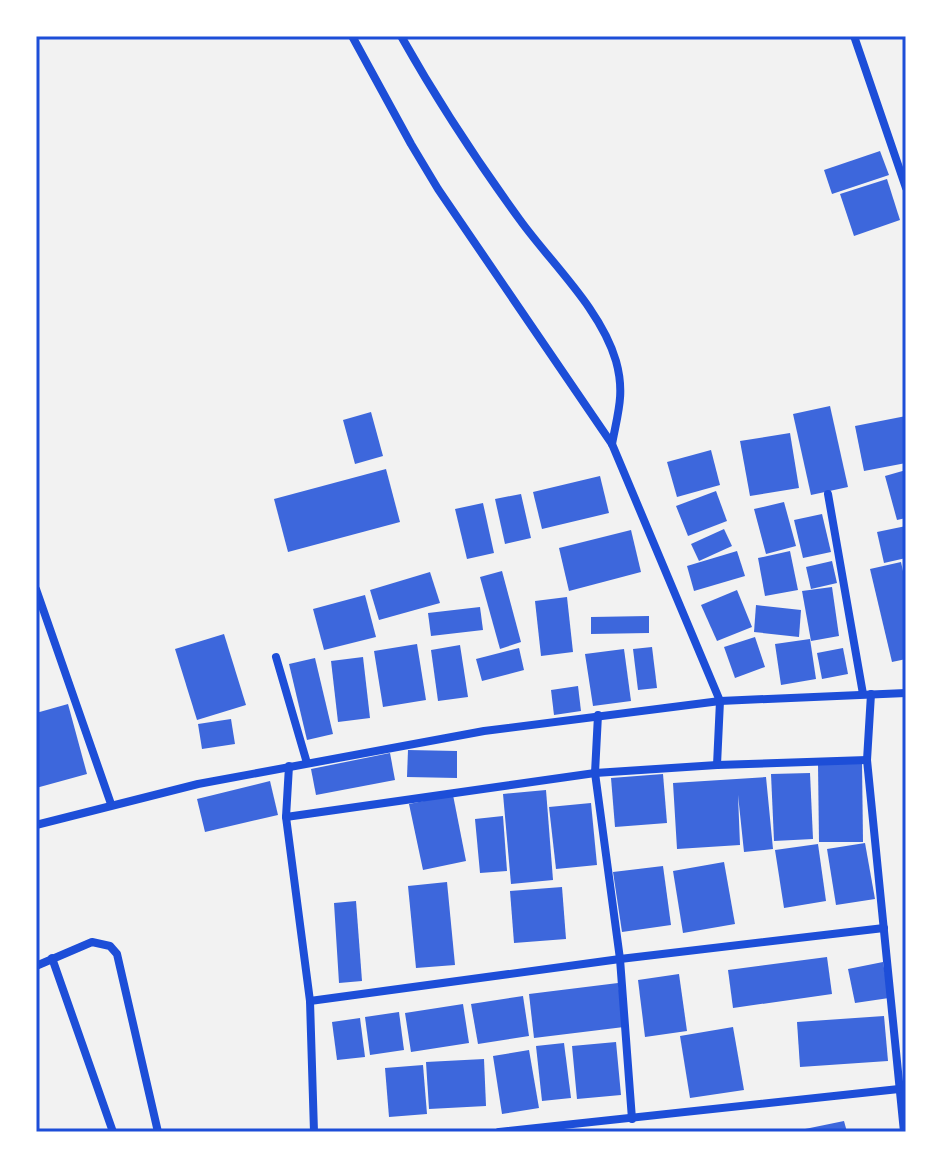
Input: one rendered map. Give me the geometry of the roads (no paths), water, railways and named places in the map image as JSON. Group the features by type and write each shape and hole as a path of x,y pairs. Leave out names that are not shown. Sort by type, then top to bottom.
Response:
{"street":[{"path":"352,36 438,189 612,444 720,701 717,765"},
{"path":"401,36 436,99 521,222 595,318 609,342 622,389 612,444"},
{"path":"854,36 906,188"},
{"path":"828,494 867,694 867,760 904,1132"},
{"path":"36,589 111,804"},
{"path":"276,657 307,763"},
{"path":"36,825 111,804 289,766 484,731 720,701 906,693"},
{"path":"598,715 595,773 620,959 632,1119"},
{"path":"286,817 595,773 867,760"},
{"path":"289,766 286,817 310,1001 314,1132"},
{"path":"310,1001 620,959 884,928"},
{"path":"36,966 92,942 110,946 117,954 158,1132"},
{"path":"52,958 113,1132"},
{"path":"499,1132 899,1089"}]}
